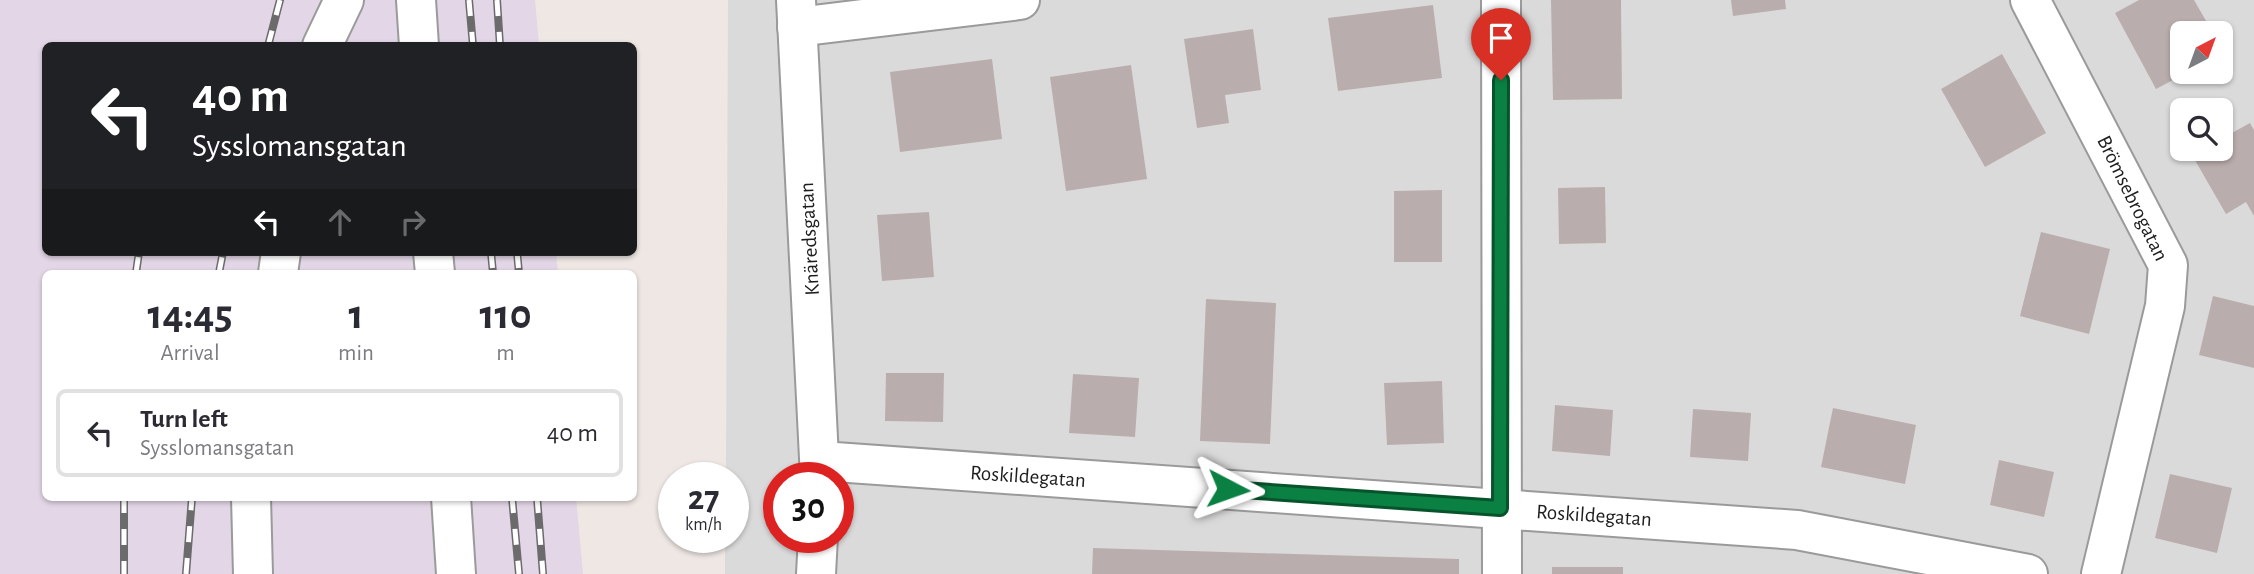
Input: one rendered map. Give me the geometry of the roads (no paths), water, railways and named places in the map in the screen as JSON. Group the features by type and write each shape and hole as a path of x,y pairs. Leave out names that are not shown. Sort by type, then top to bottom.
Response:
{"street":[{"path":"324,42 344,0"},
{"path":"416,0 419,42"},
{"path":"796,13 1020,0"},
{"path":"1501,0 1502,574"},
{"name":"Brömsebrogatan","path":"2030,0 2168,265 2165,306 2101,574"},
{"name":"Knäredsgatan","path":"796,13 821,462"},
{"name":"Roskildegatan","path":"854,472 1500,508 1797,530 2028,574"},
{"path":"251,501 253,574"},
{"path":"451,501 456,574"},
{"path":"816,574 817,553"}],"railway":[{"path":"269,42 280,0"},
{"path":"469,0 473,42"},
{"path":"497,0 500,42"},
{"path":"136,270 138,256"},
{"path":"220,270 222,256"},
{"path":"491,256 493,270"},
{"path":"517,256 519,270"},
{"path":"124,501 124,574"},
{"path":"186,574 192,501"},
{"path":"512,501 519,574"},
{"path":"537,501 543,574"}]}
